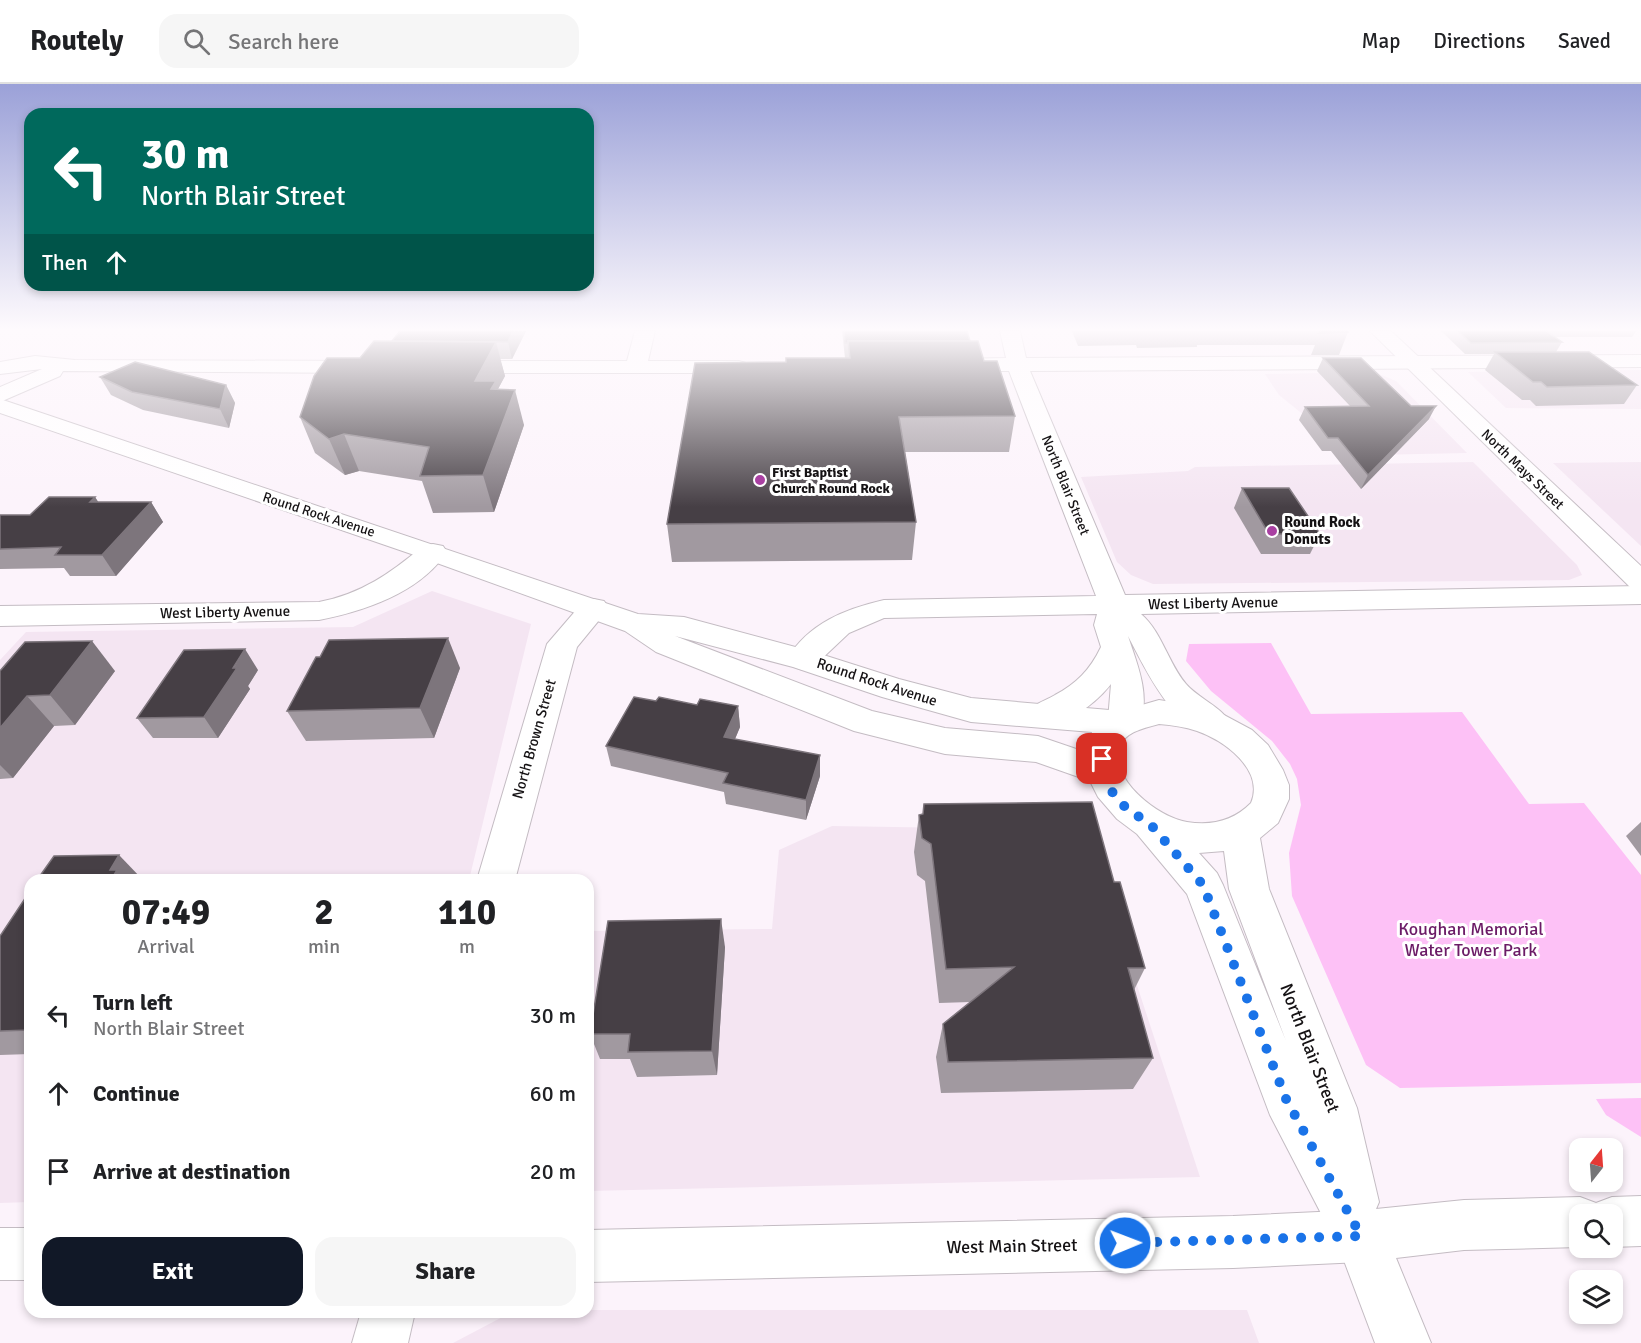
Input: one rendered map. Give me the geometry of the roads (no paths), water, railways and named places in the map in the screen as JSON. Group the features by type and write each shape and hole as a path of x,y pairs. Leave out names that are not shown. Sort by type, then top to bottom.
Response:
{"street":[{"name":"North Blair Street","path":"1027,390 1114,605 1137,626 1173,690 1184,702 1214,724"},
{"name":"North Mays Street","path":"1442,390 1641,582"},
{"name":"Round Rock Avenue","path":"0,406 594,608 636,624 667,645 866,722 945,741 1038,749 1102,771"},
{"name":"West Liberty Avenue","path":"4,621 319,611 351,606 382,593 433,552"},
{"name":"West Liberty Avenue","path":"803,659 821,637 839,623 863,613 884,609 1641,595"},
{"name":"North Blair Street","path":"1114,605 1109,624 1128,683 1123,722"},
{"name":"North Brown Street","path":"498,874 562,644 594,608"},
{"name":"Round Rock Avenue","path":"636,624 684,627 803,659 936,702 971,710 1123,722"},
{"path":"1040,717 1075,700 1100,680 1116,647"},
{"path":"1159,712 1186,715 1214,724 1239,739 1258,758 1270,780 1271,801 1261,820 1240,833 1213,839 1182,836 1151,825 1126,808 1108,787 1102,771 1101,746 1109,732 1123,722 1139,715 1159,712"},
{"path":"1151,825 1203,885 1286,1099 1361,1236 1403,1343"},
{"name":"North Blair Street","path":"1240,833 1249,889 1334,1108 1361,1236"},
{"path":"1623,1222 1641,1221"},
{"name":"West Main Street","path":"594,1257 1233,1242 1361,1236 1464,1225 1569,1222"},
{"path":"0,1254 24,1254"},
{"path":"380,1343 386,1318"}],"place":[{"name":"First Baptist Church Round Rock","path":"760,480"},
{"name":"Round Rock Donuts","path":"1272,531"}],"park label":[{"name":"Koughan Memorial Water Tower Park","path":"1471,939"}]}
